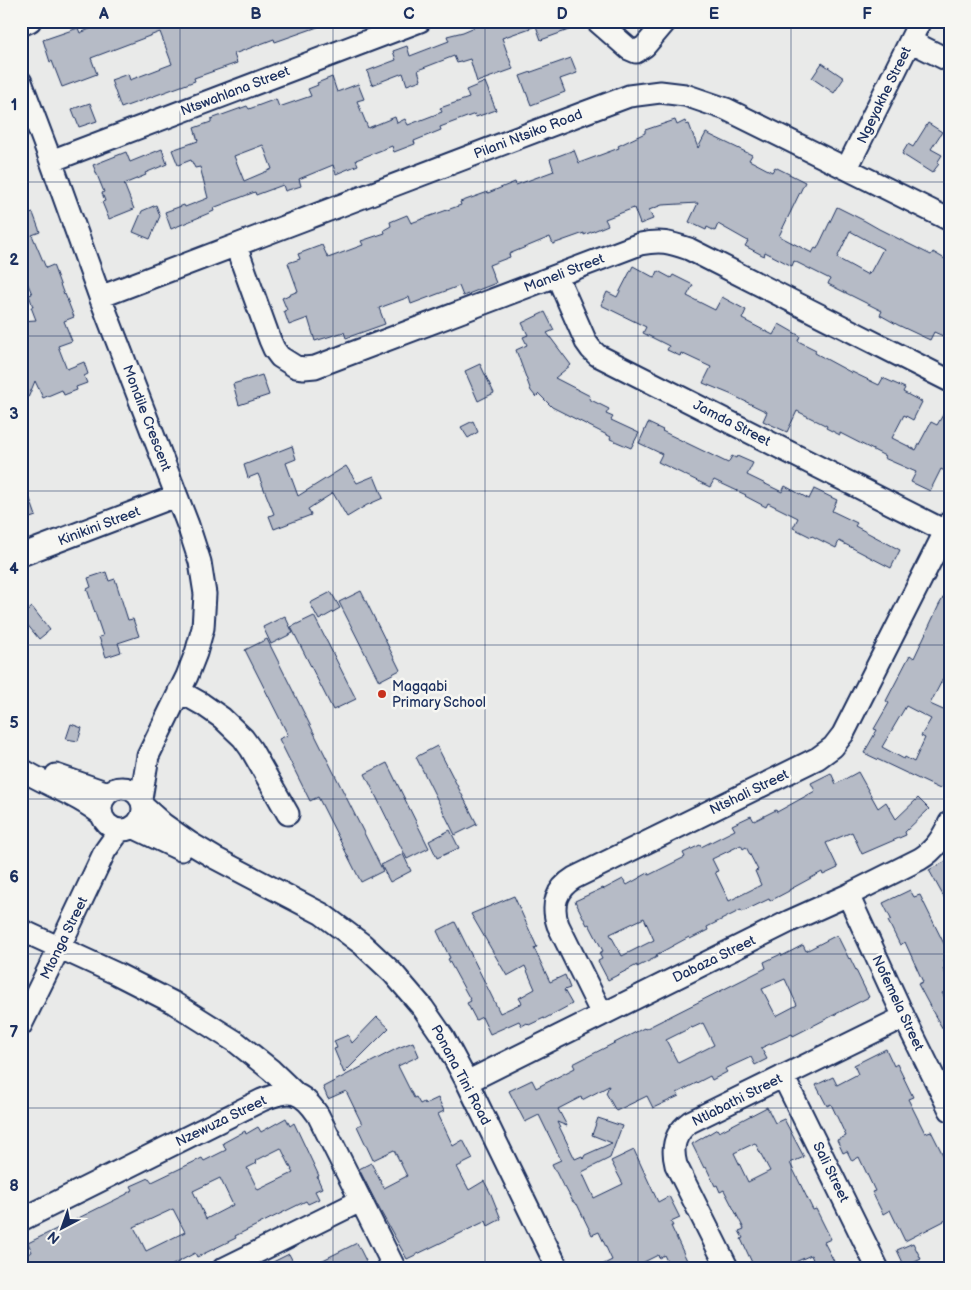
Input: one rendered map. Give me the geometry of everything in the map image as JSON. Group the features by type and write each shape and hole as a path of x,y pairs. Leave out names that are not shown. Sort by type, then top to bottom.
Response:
{"street":[{"path":"21,25 30,21"},
{"name":"Ntswahlana Street","path":"51,161 420,21"},
{"path":"597,21 629,49 636,52 645,46 666,21"},
{"name":"Ngeyakhe Street","path":"847,168 920,21"},
{"path":"910,41 950,61"},
{"name":"Mondile Crescent","path":"21,82 100,297 188,525 200,562 205,594 203,628 196,653 148,756 142,802"},
{"name":"Pilani Ntsiko Road","path":"100,297 629,96 660,92 685,96 726,109 950,220"},
{"name":"Maneli Street","path":"236,246 274,349 280,356 296,367 315,367 640,244 655,241 676,244 689,249 950,381"},
{"name":"Jamda Street","path":"558,276 586,342 597,355 948,526"},
{"name":"Kinikini Street","path":"21,555 176,496"},
{"name":"Ntshali Street","path":"602,1014 555,916 554,906 561,889 574,878 818,758 833,747 843,734 948,526"},
{"path":"179,691 222,718 243,738 288,814"},
{"name":"Mondile Crescent","path":"114,790 148,756"},
{"name":"Ponana Tini Road","path":"21,761 55,774 114,790 132,790 163,824 190,843 322,914 362,944 393,974 423,1008 443,1037 467,1082 555,1268"},
{"name":"Ponana Tini Road","path":"21,769 90,805 116,824 184,852 200,857 215,858"},
{"path":"114,790 103,799 101,807 116,824 141,818 142,802"},
{"name":"Dabaza Street","path":"467,1082 790,921 920,859 930,853 942,838 950,822"},
{"name":"Mtonga Street","path":"21,1024 60,948 116,824"},
{"name":"Nofemela Street","path":"848,895 904,1017 950,1110"},
{"path":"21,930 174,1002 236,1042 271,1070 296,1094 309,1102 318,1115 395,1269"},
{"name":"Ntlabathi Street","path":"728,1269 676,1164 673,1150 676,1140 684,1127 690,1122 904,1017"},
{"name":"Sali Street","path":"783,1076 878,1269"},
{"name":"Nzewuza Street","path":"21,1220 262,1100 282,1093 290,1092 296,1094"},
{"path":"223,1269 360,1201"}],"building":[{"path":"109,21 329,21 329,23 275,42 274,39 234,54 237,63 194,78 195,81 121,108 111,80 128,74 130,80 172,64 160,32 91,58 97,74 62,87 52,61 50,62 43,40 78,28 80,33"},
{"path":"489,21 585,21 585,24 541,40 536,26 502,38 513,69 477,82 470,59 457,63 454,56 418,70 421,80 407,85 403,73 372,85 367,71 396,60 393,51 407,46 410,56 449,41 447,36 463,32"},
{"path":"571,58 577,73 560,79 565,92 531,105 520,76"},
{"path":"822,63 844,78 834,93 812,78"},
{"path":"332,77 337,92 358,84 364,99 357,101 368,128 395,117 397,123 405,119 408,125 442,112 440,108 469,98 466,90 485,82 496,110 476,117 475,114 440,127 441,130 414,141 415,144 394,152 392,146 356,160 358,165 336,174 333,165 299,179 301,186 285,191 283,185 256,195 255,192 213,208 214,211 171,229 165,212 208,198 200,167 195,168 191,160 178,165 172,150 198,141 194,128 211,122 211,119 247,106 249,109 276,99 279,107 311,96 308,89 318,85 317,83","holes":["263,145 272,169 244,181 234,156"]},
{"path":"90,103 97,121 79,127 72,109"},
{"path":"675,120 677,125 685,121 686,125 689,124 698,148 706,133 752,155 749,160 772,172 775,167 805,182 779,236 812,253 815,248 817,249 837,207 931,255 933,252 950,262 950,339 934,332 930,340 898,325 880,315 882,311 828,284 830,279 794,261 792,266 765,252 764,256 745,246 748,241 718,224 715,231 707,227 706,230 689,222 698,203 662,205 649,210 653,219 640,224 634,208 605,219 608,225 584,235 584,233 553,244 550,237 509,254 510,257 489,265 496,283 463,296 459,286 411,304 409,297 379,308 385,324 346,338 344,332 315,341 308,318 289,325 284,311 287,310 282,298 298,291 288,263 300,259 298,254 322,245 328,258 363,245 361,241 385,233 384,230 391,226 390,222 407,215 411,223 461,205 460,202 515,182 516,185 554,171 550,159 574,150 579,163 619,148 618,146 645,133 645,130","holes":["850,231 883,249 868,275 837,258"]},
{"path":"928,123 942,132 931,149 942,155 937,163 939,164 932,173 902,154 908,144 913,147"},
{"path":"162,149 167,164 124,184 134,209 109,219 102,202 105,201 102,193 104,192 93,165 126,152 130,162"},
{"path":"156,205 160,216 150,239 133,232 142,211"},
{"path":"21,209 24,216 33,213 40,232 32,235 46,268 53,265 74,317 64,321 72,341 58,346 67,369 84,362 88,374 84,376 87,383 76,387 77,390 64,395 62,390 43,398 35,381 28,398 21,381 21,321 36,320 29,295 32,294 21,268"},
{"path":"633,266 655,278 658,271 671,278 673,275 693,285 687,296 715,310 722,297 746,310 742,319 773,335 779,324 800,336 798,341 816,350 815,353 852,373 879,385 883,378 905,388 903,392 922,402 913,420 904,415 892,438 916,450 931,422 937,425 950,403 950,474 941,469 930,491 911,482 916,472 884,458 885,456 826,428 827,426 797,411 787,432 763,421 767,412 703,383 711,367 681,353 680,356 667,350 669,346 643,333 646,327 601,305 607,292 617,297"},
{"path":"545,312 554,330 547,333 571,365 555,378 590,396 589,399 609,409 606,414 613,417 611,420 639,433 631,448 610,439 611,437 552,407 539,394 536,397 531,391 516,350 527,345 523,337 528,335 522,323"},
{"path":"480,364 494,393 478,401 465,371"},
{"path":"262,375 269,395 239,405 233,384"},
{"path":"473,421 478,432 468,438 461,427"},
{"path":"648,423 728,463 732,456 736,458 737,456 753,463 747,475 782,492 785,486 809,499 814,489 837,500 832,511 857,523 855,526 900,550 891,568 839,541 836,548 793,528 798,518 768,503 766,507 714,480 710,487 658,462 662,454 639,443"},
{"path":"292,446 296,459 286,463 298,496 346,466 357,483 374,476 383,498 347,517 333,493 308,509 311,515 274,529 269,516 274,514 258,474 248,478 244,465"},
{"path":"21,479 23,479 36,516 21,521"},
{"path":"106,572 109,581 115,579 128,620 133,619 139,636 118,643 121,652 106,657 99,637 103,636 87,589 91,587 88,578"},
{"path":"950,586 950,665 930,704 950,713 950,770 940,789 864,753 877,730 874,729 889,703 886,701 910,655 914,658","holes":["906,706 931,719 921,736 925,738 914,762 905,757 904,759 882,747"]},
{"path":"361,591 400,670 379,681 339,602"},
{"path":"331,592 340,608 319,620 310,603"},
{"path":"32,607 50,630 39,639 21,617"},
{"path":"285,616 293,633 271,644 263,627"},
{"path":"314,616 356,699 333,710 291,627"},
{"path":"267,639 383,871 361,882 318,797 310,801 279,739 288,735 245,650"},
{"path":"71,724 82,728 78,741 66,739"},
{"path":"437,746 477,824 455,835 416,757"},
{"path":"387,763 429,848 407,859 365,774"},
{"path":"858,772 878,808 886,802 896,819 918,798 929,809 905,832 906,835 862,854 852,832 826,843 838,868 823,875 822,872 770,901 769,899 742,912 741,910 707,927 708,930 690,939 689,937 656,955 657,957 608,980 598,961 602,959 599,953 603,951 575,901 623,879 627,885 648,873 649,875 685,857 683,853 700,845 701,847 735,830 732,825 751,816 754,821 776,810 777,812 815,791 811,783 831,773 836,784","holes":["741,845 743,849 746,847 758,870 755,871 761,885 729,901 715,872 718,871 712,859","644,918 654,940 622,956 610,934"]},
{"path":"450,830 459,848 437,858 429,841"},
{"path":"403,854 411,871 390,882 381,865"},
{"path":"950,859 950,908 929,870"},
{"path":"910,890 914,897 920,895 950,956 943,960 947,967 943,969 950,982 950,989 942,993 950,1006 950,1041 918,984 923,982 905,942 900,945 888,921 891,919 883,903"},
{"path":"514,896 537,947 534,948 550,982 565,975 570,988 564,990 572,1004 529,1025 527,1023 522,1026 519,1021 490,1034 482,1017 476,1020 467,1003 471,1001 448,959 450,958 437,931 455,922 500,1013 522,1003 519,998 535,989 525,966 507,976 471,914"},
{"path":"837,935 869,997 793,1036 792,1034 761,1048 767,1059 755,1065 751,1057 725,1069 727,1072 712,1080 710,1076 677,1093 679,1096 653,1108 647,1096 616,1111 606,1093 609,1086 582,1100 581,1097 558,1109 567,1126 557,1122 575,1159 582,1156 583,1159 585,1155 612,1143 592,1135 598,1118 622,1126 610,1158 582,1172 594,1198 623,1184 611,1161 634,1150 658,1202 669,1196 680,1218 671,1222 673,1226 671,1226 691,1269 671,1269 664,1255 659,1258 658,1255 630,1269 594,1269 612,1260 599,1232 592,1235 577,1204 573,1202 564,1188 552,1164 561,1160 539,1115 525,1122 509,1091 532,1080 536,1088 575,1068 573,1064 766,968 764,962 781,954 782,956 803,945 806,951","holes":["785,979 797,1005 776,1016 762,989","703,1023 714,1045 678,1063 666,1040"]},
{"path":"377,1017 389,1028 344,1073 334,1049 337,1048 334,1041 348,1035 352,1043"},
{"path":"413,1042 419,1056 398,1066 414,1098 416,1097 420,1104 424,1102 425,1104 438,1098 444,1111 438,1114 453,1146 463,1140 473,1159 457,1167 469,1190 484,1181 501,1219 488,1226 486,1221 407,1259 359,1169 371,1163 384,1188 407,1176 394,1150 373,1160 357,1126 362,1124 346,1091 328,1099 323,1087"},
{"path":"886,1049 894,1066 897,1064 913,1097 908,1099 925,1133 931,1131 945,1159 950,1156 950,1218 905,1241 890,1210 883,1214 872,1192 875,1191 859,1157 852,1161 847,1151 843,1153 837,1140 846,1136 831,1104 827,1106 816,1085 833,1077 837,1085 858,1074 854,1065"},
{"path":"767,1107 775,1123 784,1119 804,1157 790,1163 813,1210 816,1209 831,1239 824,1242 838,1269 817,1269 811,1255 780,1269 755,1269 741,1239 743,1238 739,1231 744,1229 724,1190 720,1192 717,1185 715,1186 692,1144 717,1129 719,1132","holes":["755,1143 770,1171 748,1182 734,1153"]},
{"path":"286,1118 290,1126 294,1123 319,1176 317,1177 322,1188 315,1191 319,1199 308,1204 306,1201 197,1257 195,1253 165,1269 33,1269 25,1255 32,1252 28,1243 127,1194 133,1190 131,1186 149,1178 152,1182 202,1158 204,1161 226,1150 223,1143 245,1131 246,1134 258,1127 261,1132","holes":["281,1148 293,1173 258,1190 247,1168 257,1163 255,1161","220,1178 233,1205 206,1219 193,1191","173,1209 185,1232 146,1251 134,1227"]},
{"path":"357,1243 366,1261 351,1269 305,1269"},
{"path":"913,1243 921,1259 905,1267 897,1250"},
{"path":"289,1254 297,1269 259,1269"}],"place":[{"name":"Magqabi Primary School","path":"382,694"}]}
